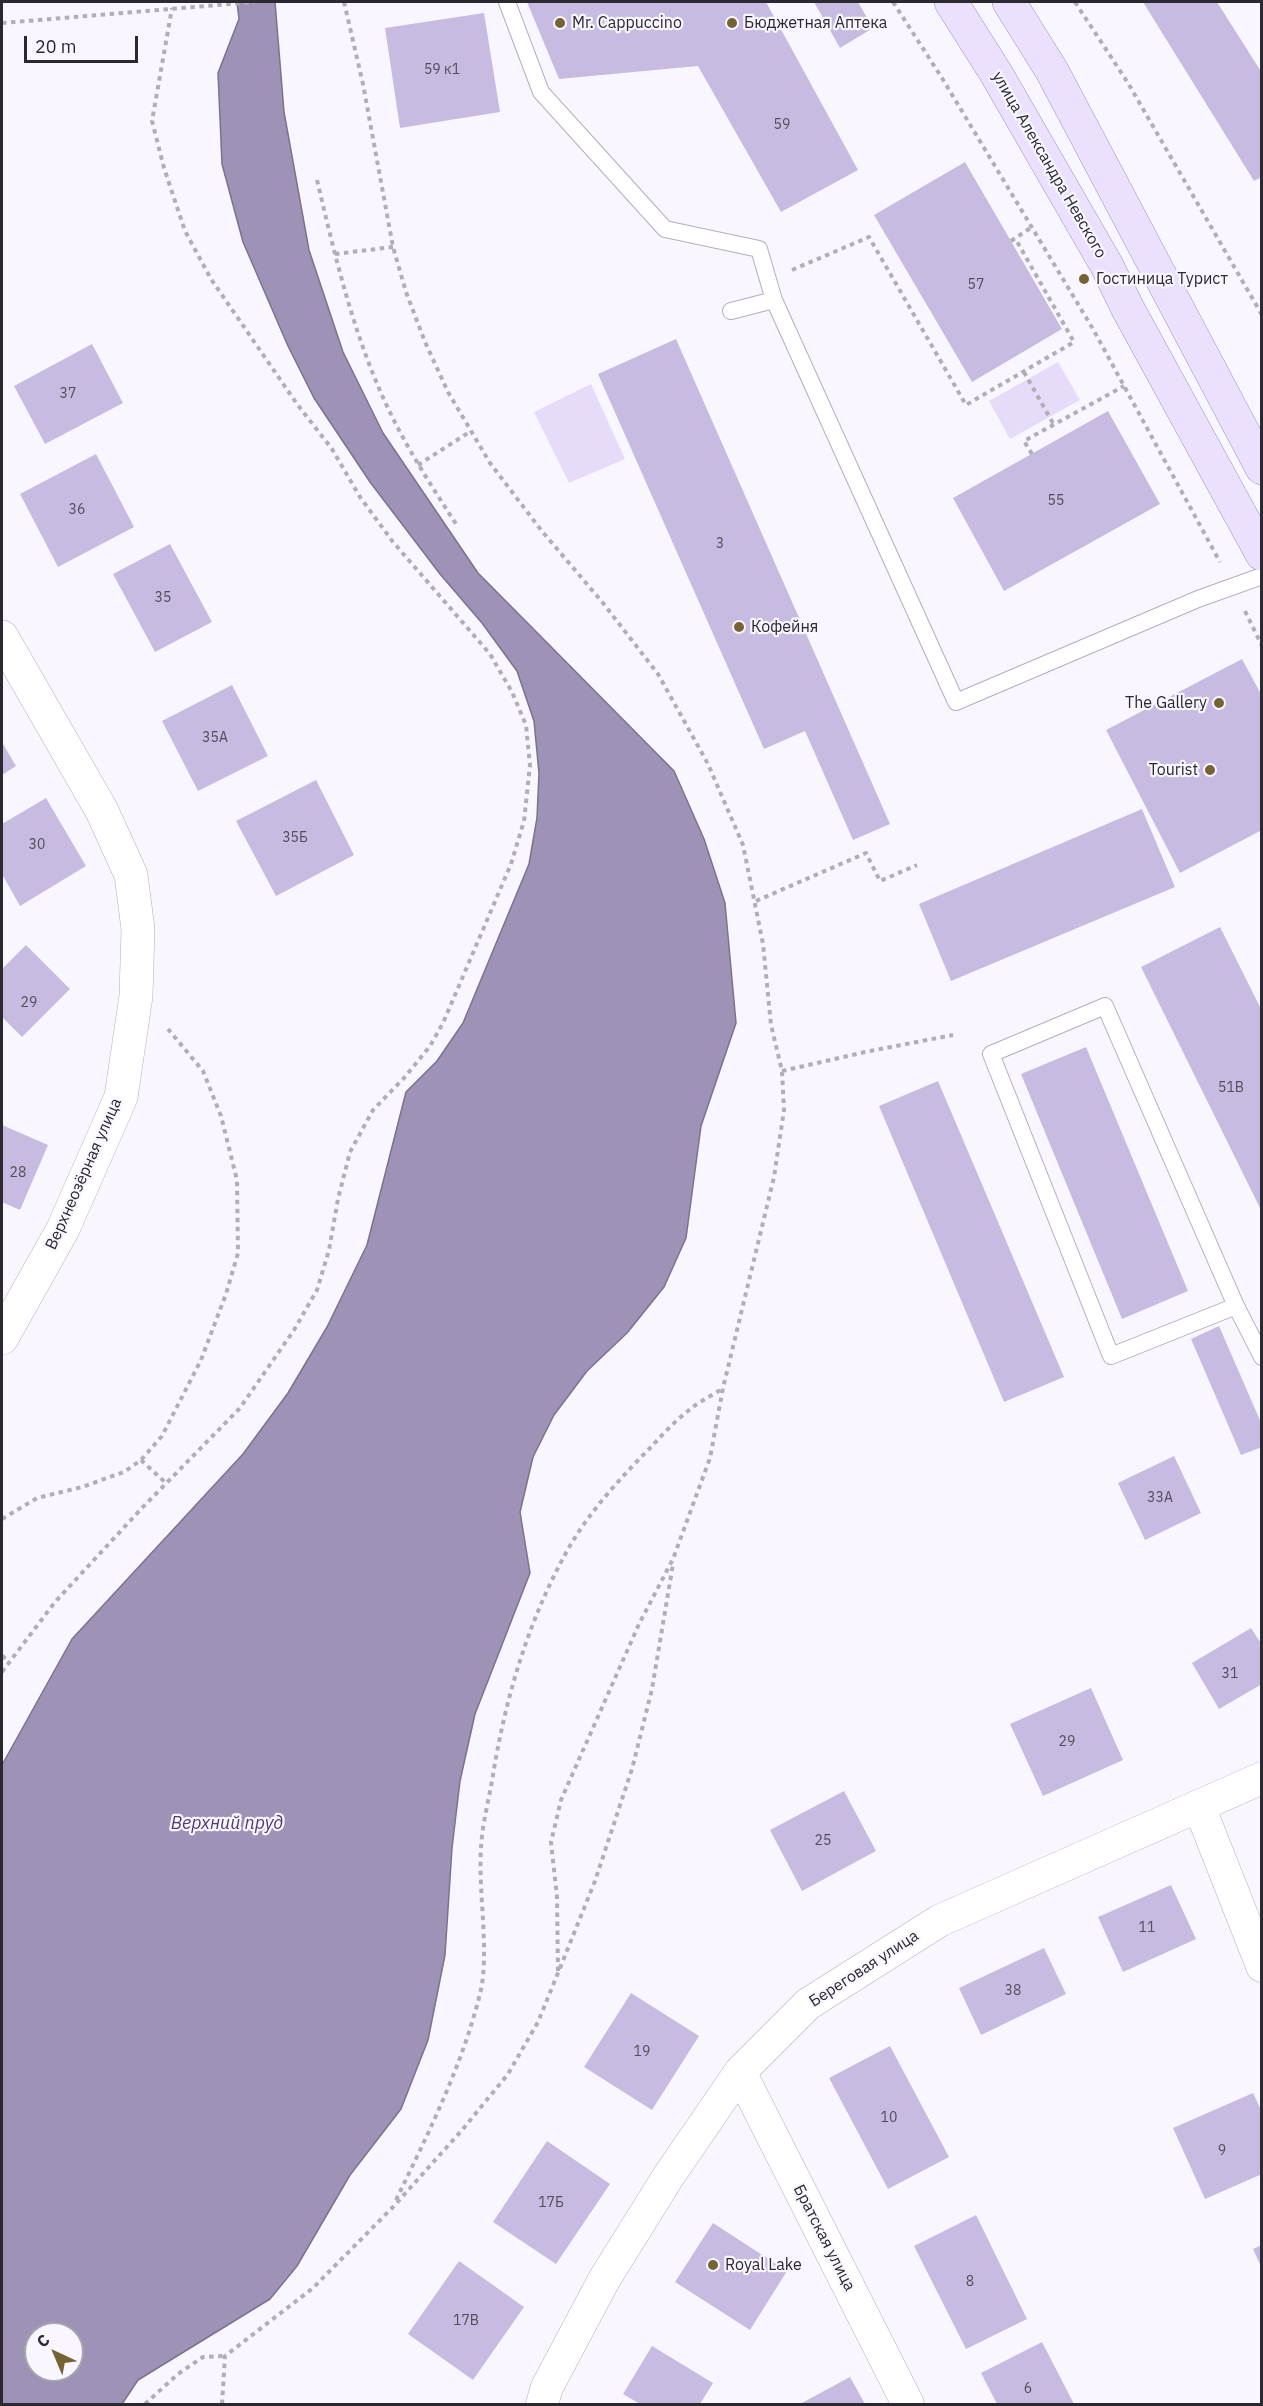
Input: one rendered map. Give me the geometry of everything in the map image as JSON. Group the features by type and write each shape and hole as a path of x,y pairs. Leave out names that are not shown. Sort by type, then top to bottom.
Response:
{"main road":[{"name":"улица Александра Невского","path":"951,2 997,75 1107,266 1128,309 1262,554"},
{"path":"1009,2 1052,71 1262,468"}],"street":[{"name":"Верхнеозёрная улица","path":"2,636 102,811 131,875 138,929 136,996 121,1097 63,1229 2,1338"},
{"name":"Береговая улица","path":"542,2404 547,2387 605,2278 668,2177 740,2072 807,2004 939,1921 1262,1778"},
{"path":"1199,1806 1262,1966"},
{"name":"Братская улица","path":"740,2072 908,2404"}],"lane":[{"path":"507,2 541,93 665,229 759,249 774,300 956,702 1198,598 1262,576"},
{"path":"730,311 774,300"},
{"path":"1236,1306 1111,1356 991,1054 1105,1006 1236,1306 1262,1357"}],"path":[{"path":"2,23 254,2"},
{"path":"344,2 363,84 393,247 406,292 425,342 448,392 490,463 512,494 603,603 658,674 708,764 743,845 764,945 771,1025 782,1071 784,1110 774,1177 723,1388 710,1458 673,1559 639,1624 561,1800 551,1842 557,1897 558,1972"},
{"path":"893,2 1032,227 1124,386 1233,586 1262,646"},
{"path":"1075,2 1128,83 1262,315"},
{"path":"2,1672 55,1602 240,1408 294,1330 317,1290 330,1250 338,1199 350,1152 372,1110 404,1078 430,1046 443,1023 511,864 524,821 530,765 526,725 512,692 490,654 393,542 360,498 332,448 297,404 211,279 185,231 164,168 152,121 172,9"},
{"path":"317,180 358,335 386,404 418,465 458,527"},
{"path":"768,280 868,237 966,405 1074,342 1013,239 1032,227"},
{"path":"335,254 393,247"},
{"path":"1024,372 1054,425"},
{"path":"1032,454 1024,441 1124,386"},
{"path":"418,465 471,431"},
{"path":"756,901 866,853 880,881 917,866"},
{"path":"2,1519 38,1498 82,1487 124,1472 141,1460 162,1436 201,1360 226,1294 238,1253 237,1180 221,1116 203,1071 173,1034 136,996"},
{"path":"782,1071 953,1035"},
{"path":"393,2206 433,2124 461,2057 481,1992 483,1957 481,1846 500,1732 526,1641 572,1543 590,1517 632,1465 688,1410 723,1388"},
{"path":"141,1460 167,1484"},
{"path":"146,2404 177,2374 203,2357 225,2356 313,2288 463,2130 508,2074 538,2022 595,1881 632,1769 652,1689 673,1559"},
{"path":"2,1656 9,1661"},
{"path":"222,2404 225,2356"}],"shaded area":[{"path":"1058,362 1080,400 1010,439 989,401"},
{"path":"591,384 625,459 569,483 534,412"}],"water":[{"name":"Верхний пруд","path":"237,2 275,2 284,112 309,250 343,352 383,433 478,573 674,771 704,839 725,903 736,1023 701,1126 686,1238 664,1287 627,1333 587,1371 554,1415 533,1457 520,1512 530,1573 475,1714 460,1781 452,1848 445,1955 428,2040 401,2109 350,2175 297,2266 270,2299 138,2380 122,2404 2,2404 2,1765 72,1639 243,1454 288,1393 327,1327 367,1245 406,1092 437,1061 463,1023 529,864 537,818 539,773 534,721 517,671 482,623 440,574 370,482 314,398 288,346 243,242 222,164 218,73 239,19"}],"building":[{"path":"527,2 766,2 858,170 781,212 698,66 559,79"},
{"path":"814,2 858,2 873,28 840,48"},
{"path":"1143,2 1217,2 1262,73 1262,177 1254,181"},
{"path":"484,13 500,112 400,128 385,28"},
{"path":"965,162 1062,329 972,382 874,215"},
{"path":"676,339 890,824 853,840 805,731 764,749 598,374"},
{"path":"92,344 123,403 45,444 14,386"},
{"path":"1108,411 1160,504 1004,591 953,498"},
{"path":"96,454 134,527 58,567 20,494"},
{"path":"170,544 212,622 155,652 113,574"},
{"path":"1242,659 1262,696 1262,830 1180,873 1106,730"},
{"path":"232,685 268,756 198,791 162,721"},
{"path":"2,742 16,766 2,775"},
{"path":"316,780 354,855 276,896 236,821"},
{"path":"46,798 86,866 20,906 2,874 2,824"},
{"path":"1142,809 1175,887 951,981 919,904"},
{"path":"1220,927 1262,1011 1262,1212 1141,967"},
{"path":"26,945 70,989 22,1037 2,1017 2,969"},
{"path":"1086,1047 1188,1291 1122,1319 1021,1074"},
{"path":"938,1081 1064,1377 1004,1402 879,1106"},
{"path":"2,1125 48,1145 20,1210 2,1202"},
{"path":"1219,1326 1262,1425 1262,1447 1241,1455 1191,1339"},
{"path":"1174,1456 1201,1513 1145,1540 1118,1483"},
{"path":"1251,1628 1262,1645 1262,1684 1219,1709 1192,1663"},
{"path":"1091,1688 1123,1760 1043,1796 1010,1724"},
{"path":"844,1791 876,1851 802,1891 770,1830"},
{"path":"1171,1885 1196,1939 1123,1972 1098,1917"},
{"path":"1044,1948 1066,1994 981,2035 959,1988"},
{"path":"631,1993 699,2036 652,2110 584,2067"},
{"path":"890,2046 949,2157 888,2189 829,2078"},
{"path":"1253,2093 1262,2112 1262,2174 1205,2199 1173,2128"},
{"path":"547,2141 610,2184 556,2264 493,2222"},
{"path":"976,2215 1027,2319 966,2349 914,2246"},
{"path":"713,2223 787,2271 750,2330 675,2282"},
{"path":"1262,2245 1262,2269 1253,2249"},
{"path":"459,2261 524,2307 473,2380 408,2334"},
{"path":"1042,2342 1074,2404 997,2404 981,2373"},
{"path":"652,2346 713,2383 700,2404 640,2404 623,2394"},
{"path":"850,2377 865,2404 800,2404"}],"place":[{"name":"Mr. Cappuccino","path":"560,23"},
{"name":"Бюджетная Аптека","path":"732,23"},
{"name":"Гостиница Турист","path":"1084,279"},
{"name":"Кофейня","path":"739,627"},
{"name":"The Gallery","path":"1219,703"},
{"name":"Tourist","path":"1210,770"},
{"name":"Royal Lake","path":"713,2265"}]}
